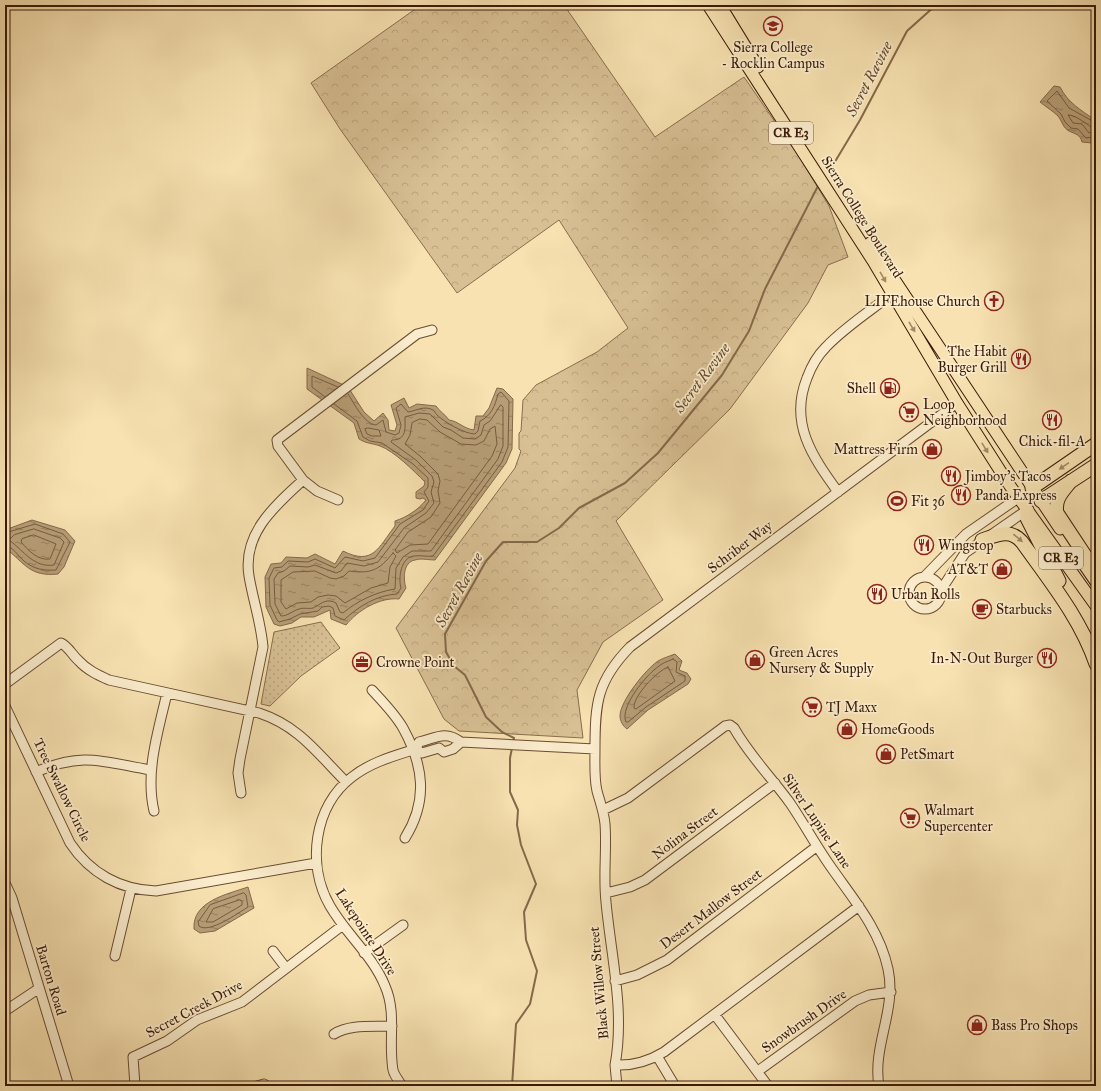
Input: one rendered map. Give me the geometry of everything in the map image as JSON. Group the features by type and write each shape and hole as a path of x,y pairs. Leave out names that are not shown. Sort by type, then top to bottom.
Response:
{"highway":[{"path":"1032,488 1096,444"},
{"path":"1041,501 1096,466"},
{"path":"1071,481 1058,498 1056,505 1057,513 1096,572"},
{"path":"1027,510 1027,518 1083,625 1090,642 1091,650"},
{"path":"982,540 1004,533 1017,536 1072,615 1091,650 1096,664"}],"main road":[{"name":"Sierra College Boulevard","path":"708,5 873,261 896,291 1096,582"},
{"name":"Sierra College Boulevard","path":"720,5 896,291 957,403 1018,498 1096,606"},
{"path":"1018,498 1032,488"},
{"path":"1027,510 1041,501"}],"street":[{"path":"838,492 813,454 803,433 800,408 804,387 811,367 826,347 896,291"},
{"path":"338,500 317,491 304,480 278,446 277,440 417,334 432,330"},
{"name":"Schriber Way","path":"595,749 595,713 598,698 609,671 617,661 648,633 957,403"},
{"path":"241,793 239,783 239,766 263,647 262,631 248,574 250,552 256,530 270,510 304,480"},
{"path":"1018,498 966,534 925,576 913,582 908,591 910,601 916,607 923,609 932,608 939,601 941,590 957,563 965,553 1027,510"},
{"path":"925,576 935,580 941,590"},
{"path":"5,684 61,643 67,646 83,665 103,677 122,684 249,711 274,718 294,730 346,782"},
{"path":"372,690 403,728 414,750 420,774 422,793 419,809 405,838"},
{"path":"154,811 150,783 151,770 166,693"},
{"name":"Tree Swallow Circle","path":"5,706 65,834 76,853 100,874 131,888 148,891 164,891 316,863"},
{"name":"Silver Lupine Lane","path":"603,810 628,798 725,726 730,725 734,728 791,805 816,847 859,906 872,926 883,952 889,972 891,992 887,1021 878,1054 879,1086"},
{"name":"Lakepointe Drive","path":"414,750 419,742 444,734 454,737 461,742 595,749"},
{"path":"438,737 439,748"},
{"name":"Lakepointe Drive","path":"402,1086 393,1071 392,1026 387,990 378,971 331,908 323,891 316,863 318,838 321,824 333,798 346,782 371,764 414,750 422,753 439,748 444,752 453,749 461,742"},
{"name":"Black Willow Street","path":"595,749 597,791 603,810 606,845 604,874 615,981 618,1030 615,1065 617,1086"},
{"path":"36,772 67,760 82,758 108,760 151,770"},
{"name":"Nolina Street","path":"606,893 630,887 645,880 775,783"},
{"name":"Desert Mallow Street","path":"615,981 637,975 662,962 816,847"},
{"name":"Barton Road","path":"5,883 12,898 38,989 69,1086"},
{"path":"115,956 131,888"},
{"path":"615,1065 633,1064 657,1056 715,1015 859,906"},
{"name":"Secret Creek Drive","path":"135,1086 133,1057 167,1041 197,1020 242,1002 343,925"},
{"path":"364,953 403,925"},
{"path":"273,951 286,968"},
{"path":"5,1011 38,989"},
{"name":"Snowbrush Drive","path":"758,1071 855,1001 869,995 891,992"},
{"path":"715,1015 768,1086"},
{"path":"334,1034 344,1029 392,1026"},
{"path":"657,1056 675,1086"},
{"path":"257,1086 264,1084 266,1086"}],"green space":[{"path":"421,5 564,5 655,137 744,77 798,155 829,206 848,257 828,265 808,303 730,409 616,521 663,600 603,642 577,690 583,738 459,731 444,719 396,628 515,468 521,451 519,449 519,433 521,431 523,400 536,385 597,352 628,328 559,220 457,293 340,129 311,83"},
{"path":"321,622 340,648 301,676 270,706 261,704 274,632"}],"water":[{"path":"1054,86 1060,87 1071,102 1095,120 1096,140 1092,143 1082,142 1079,136 1065,128 1054,112 1040,102"},
{"path":"307,368 348,387 364,412 374,421 383,413 388,420 389,430 395,431 397,425 391,405 404,398 409,408 417,404 436,406 449,420 474,430 476,416 483,416 489,408 497,388 503,389 513,399 512,449 506,463 435,560 420,559 411,561 406,567 405,571 404,580 406,588 399,599 377,602 357,614 346,625 331,619 330,610 314,617 301,617 292,623 280,626 274,624 266,607 265,577 271,564 281,563 286,557 307,558 315,554 335,564 343,551 361,557 374,552 379,548 395,526 395,521 412,513 426,500 423,498 416,498 416,492 424,486 425,482 391,452 380,446 359,439 354,423 307,389"},
{"path":"32,520 65,530 75,541 64,567 58,574 40,573 34,571 28,568 5,548 5,530"},
{"path":"675,654 682,661 679,670 687,673 691,679 688,684 648,710 627,729 622,723 620,716 624,702 634,686 653,665 660,660"},
{"path":"248,887 254,908 215,931 200,933 194,929 195,919 205,905 222,896"}],"waterway":[{"name":"Secret Ravine","path":"830,170 860,120 907,31 936,5"},
{"name":"Secret Ravine","path":"513,742 514,738 502,732 486,717 465,675 454,666 446,652 445,634 486,561 503,542 537,542 559,528 579,508 625,483 658,453 722,375 749,331 765,289 818,186"},
{"name":"Secret Ravine","path":"512,748 510,758 510,792 518,810 517,825 521,845 536,884 524,912 526,940 537,971 530,1004 516,1024 512,1086"}],"place":[{"name":"Sierra College - Rocklin Campus","path":"773,26"},
{"name":"LIFEhouse Church","path":"994,301"},
{"name":"The Habit Burger Grill","path":"1021,359"},
{"name":"Shell","path":"890,388"},
{"name":"Loop Neighborhood","path":"909,412"},
{"name":"Chick-fil-A","path":"1052,420"},
{"name":"Mattress Firm","path":"932,449"},
{"name":"Jimboy's Tacos","path":"951,476"},
{"name":"Panda Express","path":"961,495"},
{"name":"Fit 36","path":"897,501"},
{"name":"Wingstop","path":"924,545"},
{"name":"AT&T","path":"1002,569"},
{"name":"Urban Rolls","path":"877,594"},
{"name":"Starbucks","path":"982,609"},
{"name":"In-N-Out Burger","path":"1047,658"},
{"name":"Green Acres Nursery & Supply","path":"755,660"},
{"name":"Crowne Point","path":"362,662"},
{"name":"TJ Maxx","path":"812,707"},
{"name":"HomeGoods","path":"847,729"},
{"name":"PetSmart","path":"886,754"},
{"name":"Walmart Supercenter","path":"910,818"},
{"name":"Bass Pro Shops","path":"977,1025"}]}
